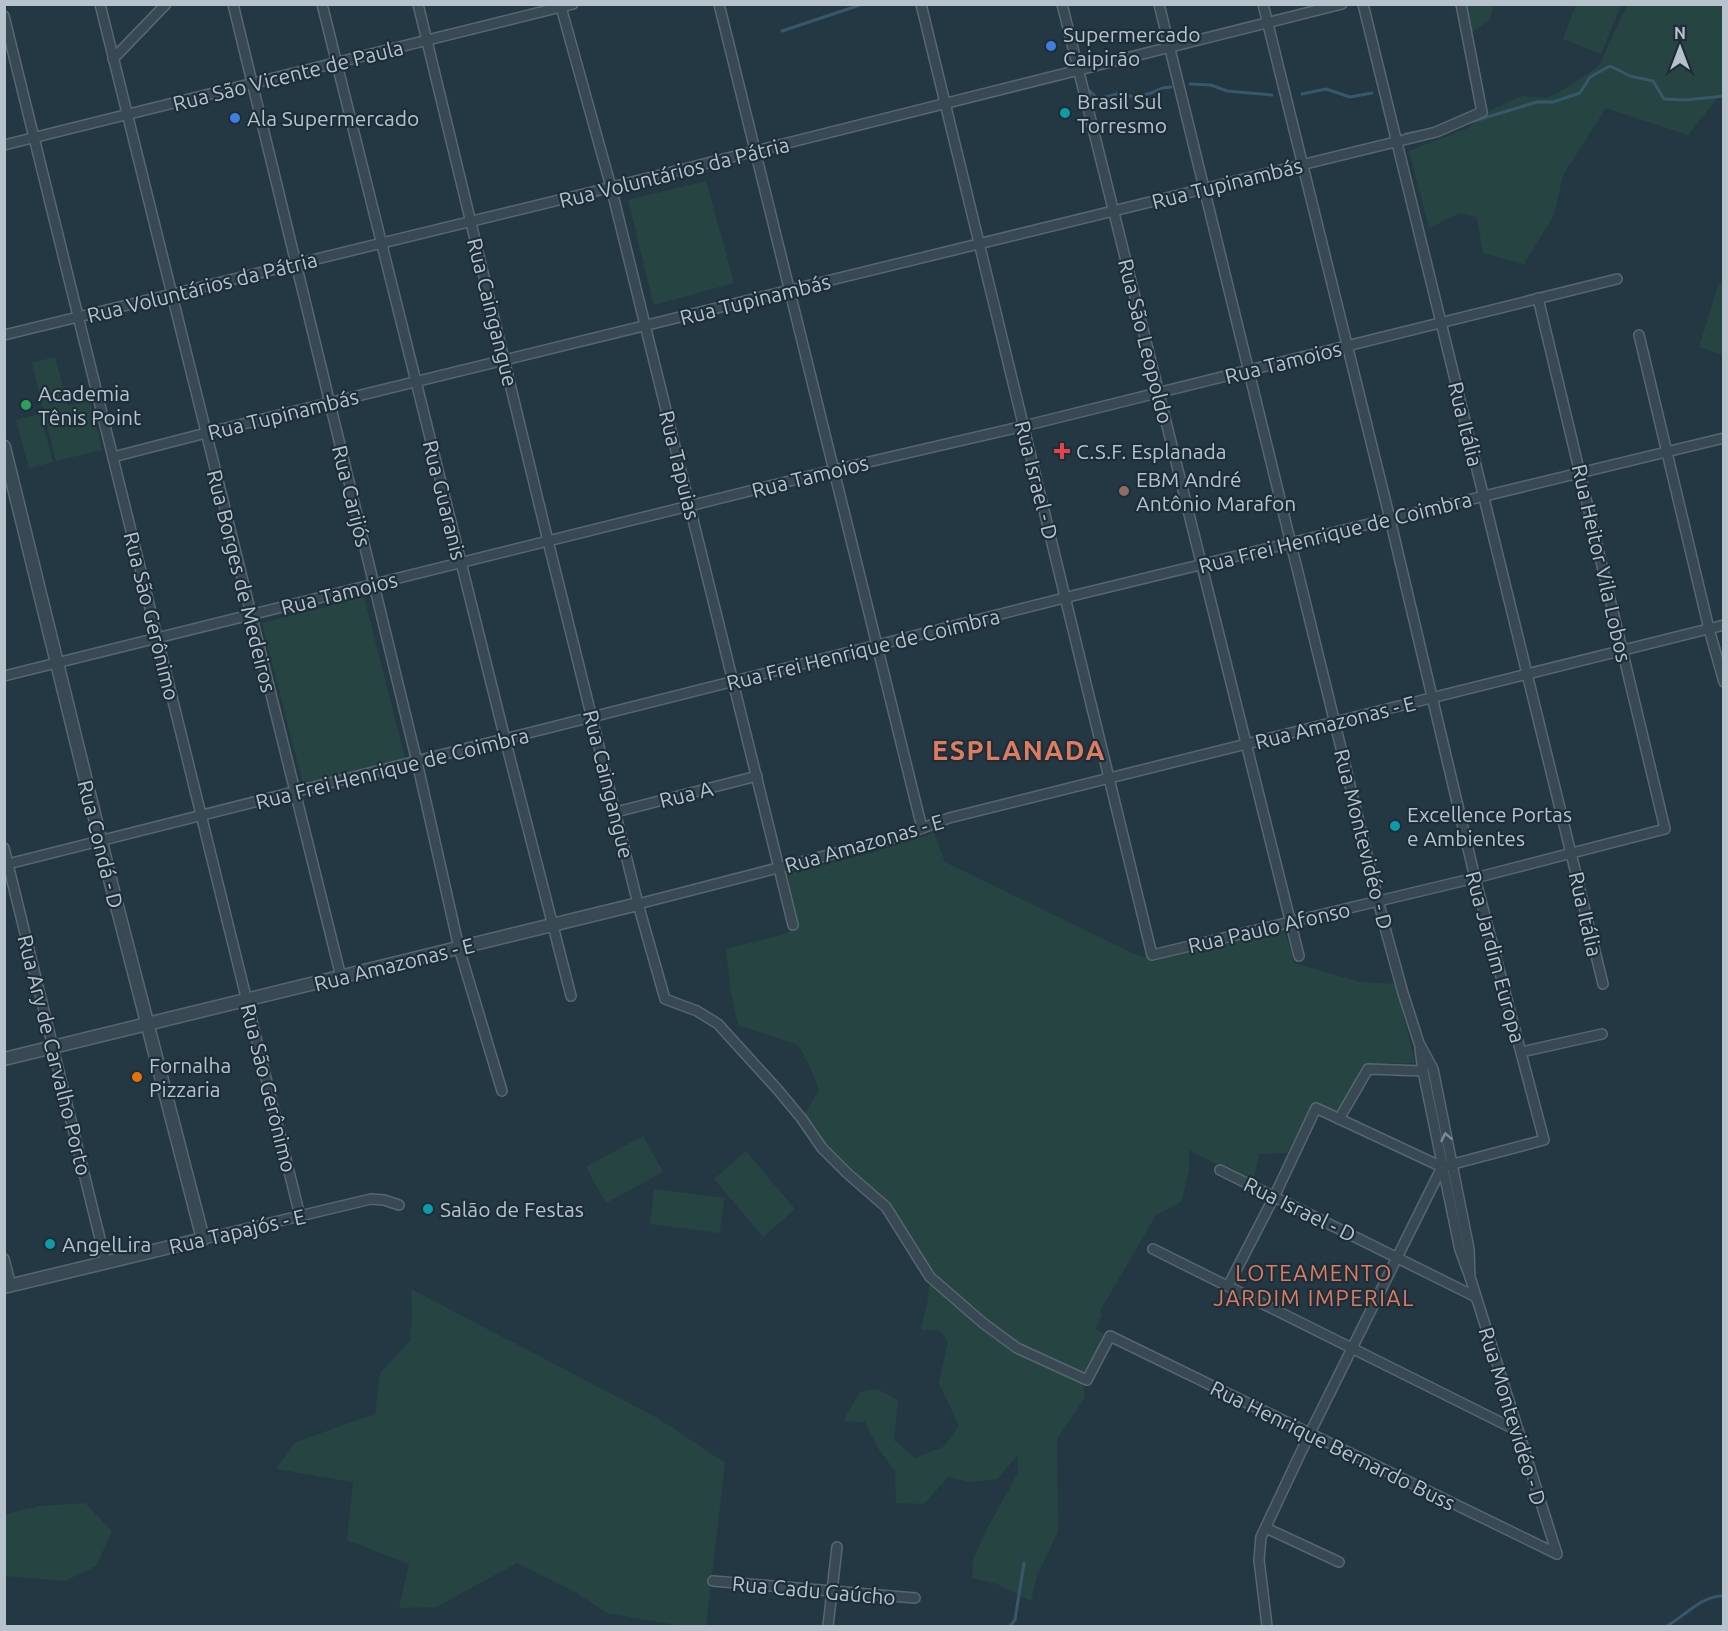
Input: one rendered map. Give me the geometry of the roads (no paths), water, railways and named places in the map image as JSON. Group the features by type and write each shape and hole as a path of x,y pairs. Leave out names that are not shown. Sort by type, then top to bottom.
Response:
{"street":[{"name":"Rua Borges de Medeiros","path":"100,4 341,977"},
{"path":"113,59 166,4"},
{"name":"Rua Carijós","path":"233,4 417,762 459,948 502,1091"},
{"name":"Rua Guaranis","path":"322,4 571,996"},
{"name":"Rua Caingangue","path":"418,4 548,541 665,999 697,1011 718,1024 778,1090 822,1148 886,1207 930,1276 983,1323 1017,1348 1087,1380 1110,1336"},
{"path":"539,4 550,10"},
{"name":"Rua São Vicente de Paula","path":"4,145 573,4"},
{"path":"719,4 922,828"},
{"name":"Rua Israel - D","path":"921,4 1152,955"},
{"name":"Rua São Leopoldo","path":"1062,4 1299,956"},
{"name":"Rua Montevidéo - D","path":"1159,4 1379,901 1403,993 1419,1043 1423,1071 1447,1166 1462,1214 1469,1249 1470,1277"},
{"name":"Rua Jardim Europa","path":"1263,4 1390,519 1475,878 1544,1140 1447,1166"},
{"name":"Rua Voluntários da Pátria","path":"4,335 611,188 1342,4"},
{"name":"Rua Itália","path":"1363,4 1602,984"},
{"name":"Rua Tupinambás","path":"113,457 1436,132 1482,112 1461,4"},
{"name":"Rua Tapuias","path":"562,6 611,188 793,925"},
{"name":"Rua São Gerônimo","path":"4,16 300,1216"},
{"name":"Rua Tamoios","path":"4,676 1617,279"},
{"name":"Rua Heitor Vila Lobos","path":"1538,298 1665,829"},
{"path":"1639,335 1709,629 1724,682"},
{"name":"Rua Frei Henrique de Coimbra","path":"6,865 1066,597 1724,438"},
{"name":"Rua Condá - D","path":"4,447 9,484 57,663 146,1024 203,1239"},
{"name":"Rua Amazonas - E","path":"4,1059 639,904 902,836 949,818 1724,625"},
{"name":"Rua A","path":"616,812 757,776"},
{"name":"Rua Paulo Afonso","path":"1152,955 1475,878 1665,829"},
{"name":"Rua Ary de Carvalho Porto","path":"4,848 6,865 106,1263"},
{"path":"1521,1052 1602,1034"},
{"name":"Rua Montevidéo - D","path":"1419,1043 1433,1069 1452,1216 1460,1250 1557,1554"},
{"path":"1339,1119 1368,1069 1423,1071"},
{"path":"1228,1286 1316,1108 1447,1166 1397,1257 1261,1537 1259,1560 1267,1626"},
{"name":"Rua Israel - D","path":"1220,1170 1476,1297"},
{"name":"Rua Tapajós - E","path":"8,1286 371,1199 399,1205"},
{"path":"1452,1216 1462,1214"},
{"path":"1153,1249 1518,1431"},
{"path":"4,1259 8,1286"},
{"name":"Rua Henrique Bernardo Buss","path":"1110,1336 1557,1554"},
{"path":"1266,1528 1339,1562"},
{"path":"828,1626 837,1546"},
{"name":"Rua Cadu Gaúcho","path":"713,1581 915,1598"}],"waterway":[{"path":"782,31 863,4"},
{"path":"1464,124 1537,102 1553,102 1580,93 1590,77 1610,66 1630,76 1653,81 1664,99 1685,100 1724,96"},
{"path":"1190,84 1211,85 1227,91 1272,95"},
{"path":"1090,91 1098,99 1121,93 1136,98 1171,87"},
{"path":"1302,94 1326,89 1350,97 1372,93"},
{"path":"1405,134 1422,131"},
{"path":"1010,1626 1015,1620 1024,1563"},
{"path":"1667,1626 1701,1602 1724,1596"}],"place":[{"name":"Supermercado Caipirão","path":"1051,46"},
{"name":"Brasil Sul Torresmo","path":"1065,113"},
{"name":"Ala Supermercado","path":"235,118"},
{"name":"Academia Tênis Point","path":"26,405"},
{"name":"C.S.F. Esplanada","path":"1062,451"},
{"name":"EBM André Antônio Marafon","path":"1124,491"},
{"name":"Excellence Portas e Ambientes","path":"1395,826"},
{"name":"Fornalha Pizzaria","path":"137,1077"},
{"name":"Salão de Festas","path":"428,1209"},
{"name":"AngelLira","path":"50,1244"}],"district":[{"name":"ESPLANADA","path":"1019,750"},
{"name":"LOTEAMENTO JARDIM IMPERIAL","path":"1314,1284"}]}
